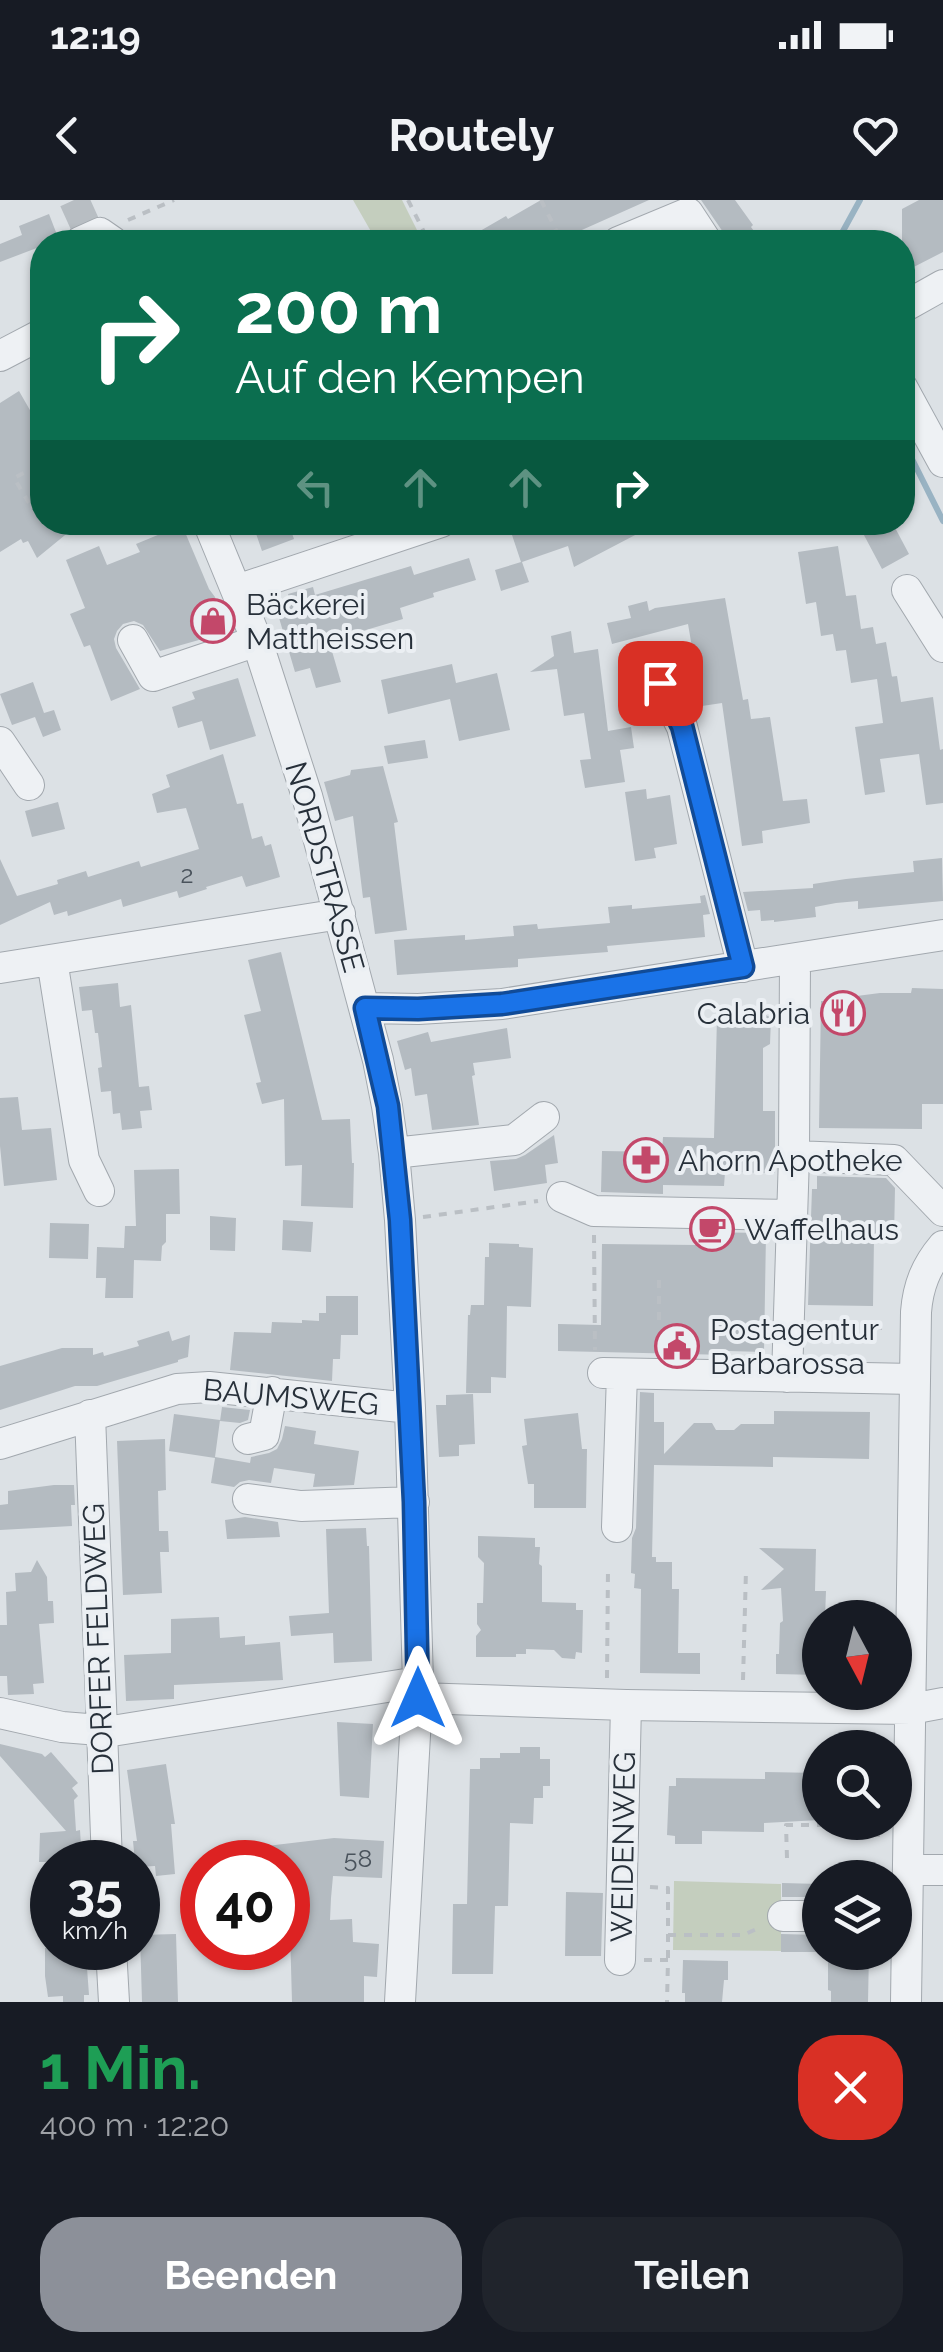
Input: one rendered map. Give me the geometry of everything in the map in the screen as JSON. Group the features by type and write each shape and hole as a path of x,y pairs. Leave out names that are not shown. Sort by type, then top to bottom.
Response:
{"street":[{"path":"640,230 685,206 700,230"},
{"path":"915,301 943,285"},
{"path":"0,356 30,340"},
{"path":"915,411 943,462"},
{"name":"NORDSTRASSE","path":"216,535 257,641 301,776 365,1008 388,1106 394,1153 410,1408 418,1690 400,2002"},
{"path":"238,590 402,535"},
{"path":"907,590 943,647"},
{"path":"132,640 152,676 257,641"},
{"path":"660,683 682,726 743,967"},
{"path":"0,742 29,785"},
{"path":"0,968 340,914"},
{"path":"365,1008 502,1004 943,935"},
{"path":"787,1376 795,959"},
{"path":"52,960 84,1160 99,1191"},
{"path":"394,1153 514,1140 544,1117"},
{"path":"794,1156 894,1160 943,1211"},
{"path":"562,1197 594,1211 792,1215"},
{"path":"912,1700 928,1552 914,1378 918,1290 925,1271 943,1246"},
{"path":"617,1528 612,1374 914,1378"},
{"name":"BAUMSWEG","path":"0,1444 184,1387 272,1392 410,1408"},
{"path":"248,1439 264,1435 272,1392"},
{"name":"DORFER FELDWEG","path":"90,1415 106,1840"},
{"path":"248,1499 302,1506 414,1502"},
{"path":"0,1713 100,1731 418,1690 616,1705 802,1708"},
{"path":"912,1709 943,1703"},
{"name":"WEIDENWEG","path":"616,1705 622,1886 620,1960"},
{"path":"912,1870 943,1870"},
{"path":"783,1916 802,1916"},
{"path":"112,1970 114,2002"},
{"path":"904,1970 906,2002"}],"path":[{"path":"116,230 174,200"},
{"path":"408,200 423,230"},
{"path":"541,200 556,230"},
{"path":"28,503 14,478 29,470"},
{"path":"400,1220 562,1197"},
{"path":"594,1211 595,1358 612,1374"},
{"path":"658,1320 659,1279"},
{"path":"788,1325 882,1328"},
{"path":"608,1568 616,1705"},
{"path":"742,1708 746,1570"},
{"path":"787,1858 786,1825 802,1825"},
{"path":"622,1886 668,1888 668,1960"},
{"path":"668,1935 742,1936 783,1916"},
{"name":"WEIDENWEG","path":"620,1960 668,1960 668,2002"}],"green space":[{"path":"353,200 402,200 417,230 370,230"},
{"path":"674,1881 781,1884 781,1951 673,1950"}],"building":[{"path":"541,200 649,200 582,230 482,230 506,216 508,219"},
{"path":"701,200 735,200 753,225 753,230 722,230"},
{"path":"919,200 943,200 943,252 915,266 915,230 902,230 902,209"},
{"path":"49,214 55,230 30,230 30,251 0,262 0,244 22,235 19,226"},
{"path":"19,391 30,410 30,535 65,535 37,558 28,541 23,543 21,539 0,552 0,403"},
{"path":"158,535 186,535 215,597 223,626 213,636 160,651 143,625 134,621 123,624 114,639 116,648 140,689 111,701 90,645 84,647 70,614 85,608 66,560 99,546 107,565 140,552 136,544"},
{"path":"256,535 293,535 294,539 262,551"},
{"path":"512,535 635,535 574,567 568,546 522,562 529,582 501,591 495,570 521,562"},
{"path":"864,535 899,535 909,554 882,569"},
{"path":"838,546 846,596 856,595 861,629 873,627 876,644 886,642 901,702 933,697 940,750 943,749 943,803 926,805 919,754 880,759 885,792 865,795 855,727 883,723 877,679 851,683 846,650 836,651 833,634 821,636 816,602 806,604 798,552"},
{"path":"469,558 476,580 400,608 403,619 329,641 341,682 316,688 310,668 295,672 277,611 291,606 288,594 313,587 315,595 411,566 414,575"},
{"path":"725,598 743,700 748,699 751,719 770,717 783,801 807,799 810,823 762,831 763,843 742,846 722,703 702,706 688,624 612,644 607,623 631,618 628,606 647,601 649,611"},
{"path":"571,631 574,653 598,649 608,731 631,727 634,748 620,750 625,782 585,788 580,760 591,759 584,713 564,716 557,669 530,672 554,656 551,636"},
{"path":"452,664 456,683 497,673 510,730 459,741 450,699 388,714 381,680"},
{"path":"238,678 256,736 210,750 202,721 178,728 172,707 195,699 192,692"},
{"path":"33,682 44,713 54,710 61,730 43,737 35,717 12,725 0,694"},
{"path":"425,740 428,758 388,764 384,746"},
{"path":"223,754 237,804 243,803 252,839 262,836 265,846 271,844 280,877 246,887 242,876 179,898 177,891 123,907 121,899 68,916 67,911 54,915 50,902 0,925 0,859 17,896 86,871 88,877 139,861 141,867 199,849 186,808 157,813 152,794 170,787 166,775"},
{"path":"383,766 398,822 394,823 407,930 375,934 370,897 363,898 353,816 335,821 324,782 350,775 351,770"},
{"path":"646,789 647,799 670,795 677,844 654,848 656,858 635,861 625,792"},
{"path":"58,802 65,829 32,837 25,811"},
{"path":"942,858 943,901 858,909 858,901 836,903 815,907 816,917 774,922 761,921 760,910 748,911 743,892 813,888 813,884 914,872 913,861"},
{"path":"705,895 710,914 703,915 705,937 607,946 608,952 518,959 518,967 397,975 394,940 465,935 465,940 514,936 513,926 537,924 538,929 610,923 608,907 632,905 632,909 701,903 700,896"},
{"path":"281,952 322,1120 350,1119 353,1208 301,1206 302,1165 285,1166 284,1099 262,1104 256,1083 261,1082 244,1015 261,1011 248,960"},
{"path":"118,983 120,1007 131,1005 139,1087 149,1086 152,1110 140,1111 142,1128 122,1130 120,1113 113,1114 111,1091 101,1092 98,1033 92,1010 82,1011 79,987"},
{"path":"912,988 943,989 943,1104 922,1104 922,1129 819,1128 821,1001 911,993"},
{"path":"748,1011 771,1018 770,1044 763,1048 763,1111 775,1111 775,1173 725,1172 724,1186 663,1185 663,1194 601,1192 602,1151 662,1152 663,1137 714,1138 717,1017 743,1018"},
{"path":"507,1028 511,1058 473,1063 479,1125 432,1130 427,1094 415,1096 411,1068 405,1070 397,1041 428,1032 431,1042"},
{"path":"18,1097 22,1130 51,1128 57,1180 4,1186 0,1098"},
{"path":"554,1135 558,1163 545,1165 547,1183 494,1191 490,1161 516,1159"},
{"path":"179,1169 180,1214 166,1214 161,1261 134,1260 133,1298 105,1298 106,1278 96,1278 97,1247 124,1248 125,1226 136,1226 134,1170"},
{"path":"817,1176 886,1178 895,1188 894,1238 874,1238 873,1306 808,1305 812,1189 817,1189"},
{"path":"210,1216 236,1218 235,1251 210,1250"},
{"path":"283,1220 313,1222 311,1252 282,1250"},
{"path":"50,1223 89,1224 88,1259 49,1258"},
{"path":"697,1232 766,1233 764,1352 728,1351 728,1355 558,1351 558,1324 601,1325 602,1244 697,1245"},
{"path":"489,1243 533,1248 531,1307 507,1306 506,1378 491,1377 491,1393 466,1393 468,1315 471,1305 484,1305"},
{"path":"326,1296 358,1296 358,1335 341,1335 340,1359 333,1359 332,1381 230,1370 234,1332 271,1333 272,1322 319,1321 319,1313 326,1313"},
{"path":"169,1331 172,1341 190,1335 188,1357 97,1386 75,1386 0,1410 0,1366 62,1348 93,1348 93,1355 103,1352 104,1356 139,1346 137,1341"},
{"path":"640,1392 654,1393 654,1422 664,1422 664,1454 694,1423 712,1423 716,1430 734,1430 741,1424 774,1424 774,1411 870,1412 869,1459 773,1457 773,1467 654,1465 652,1557 656,1557 656,1562 672,1562 672,1589 679,1589 678,1653 700,1653 700,1674 640,1673 641,1589 634,1588 635,1574 631,1573"},
{"path":"473,1394 475,1444 459,1445 459,1456 439,1457 436,1405 446,1405 446,1395"},
{"path":"222,1407 250,1410 248,1420 220,1421"},
{"path":"578,1413 582,1449 587,1449 586,1508 534,1508 534,1484 528,1484 522,1446 527,1445 524,1419"},
{"path":"174,1414 220,1420 215,1457 250,1463 251,1457 277,1449 285,1426 316,1431 314,1444 359,1451 354,1485 313,1487 315,1474 274,1468 271,1483 249,1480 234,1487 211,1483 215,1458 169,1451"},
{"path":"165,1439 166,1490 158,1491 159,1531 168,1531 169,1552 160,1552 162,1593 123,1595 117,1441"},
{"path":"74,1485 72,1526 0,1530 0,1505 8,1504 8,1491"},
{"path":"245,1517 278,1522 280,1537 227,1539 225,1520"},
{"path":"366,1528 372,1661 334,1663 333,1633 291,1636 289,1616 329,1613 326,1529"},
{"path":"478,1536 535,1538 535,1547 540,1547 542,1602 576,1603 576,1610 583,1610 582,1653 576,1652 575,1659 562,1658 554,1650 526,1649 526,1654 516,1657 476,1657 476,1636 481,1630 477,1624 477,1603 483,1603 484,1563 478,1557"},
{"path":"759,1548 816,1549 815,1591 826,1591 826,1600 802,1600 802,1675 776,1674 783,1621 781,1588 761,1590 784,1569"},
{"path":"37,1560 47,1577 48,1601 53,1601 54,1623 39,1624 44,1683 33,1684 34,1694 8,1695 7,1676 0,1676 0,1625 7,1625 6,1592 16,1591 15,1573 31,1572"},
{"path":"219,1617 220,1638 245,1636 245,1645 280,1642 283,1680 174,1685 174,1699 126,1701 124,1655 171,1653 171,1619"},
{"path":"337,1722 373,1724 369,1798 340,1796"},
{"path":"0,1744 45,1757 51,1752 78,1783 72,1788 78,1796 74,1800 76,1831 80,1830 81,1840 40,1840 40,1833 66,1831 0,1756"},
{"path":"520,1747 540,1747 540,1759 550,1759 550,1786 543,1786 543,1798 534,1798 533,1824 510,1823 508,1906 495,1906 493,1974 452,1974 453,1904 467,1904 470,1769 480,1769 480,1758 520,1753"},
{"path":"166,1764 175,1824 171,1824 175,1874 160,1876 160,1840 137,1840 127,1770"},
{"path":"765,1772 802,1773 802,1821 764,1823 764,1832 702,1831 702,1844 675,1844 675,1836 667,1835 669,1786 676,1786 676,1778 765,1779"},
{"path":"310,1841 384,1841 382,1878 333,1876 330,1920 352,1919 353,1942 379,1944 377,1977 364,1976 364,2002 292,2002 291,1970 310,1970"},
{"path":"782,1883 802,1884 802,1897 782,1897"},
{"path":"566,1892 603,1893 601,1956 565,1956"},
{"path":"160,1934 176,1934 178,2002 142,2002 141,1970 160,1970"},
{"path":"781,1934 802,1935 802,1952 781,1952"},
{"path":"683,1960 728,1961 722,2002 685,2002"},
{"path":"45,1970 87,1970 89,1995 84,1995 84,2002 63,2002 63,1996 48,1997"},
{"path":"828,1970 869,1970 868,2002 831,2002"}],"waterway":[{"path":"844,230 860,200"},
{"path":"915,465 943,521"}],"tunnel":[{"path":"74,200 88,230"}],"place":[{"name":"Bäckerei Mattheissen","path":"213,621"},
{"name":"Calabria","path":"843,1013"},
{"name":"Ahorn Apotheke","path":"646,1160"},
{"name":"Waffelhaus","path":"712,1229"},
{"name":"Postagentur Barbarossa","path":"677,1346"}],"route":[{"path":"418,1698 414,1502 400,1220 388,1106 365,1008 502,1004 743,967 682,726 660,683"}]}
